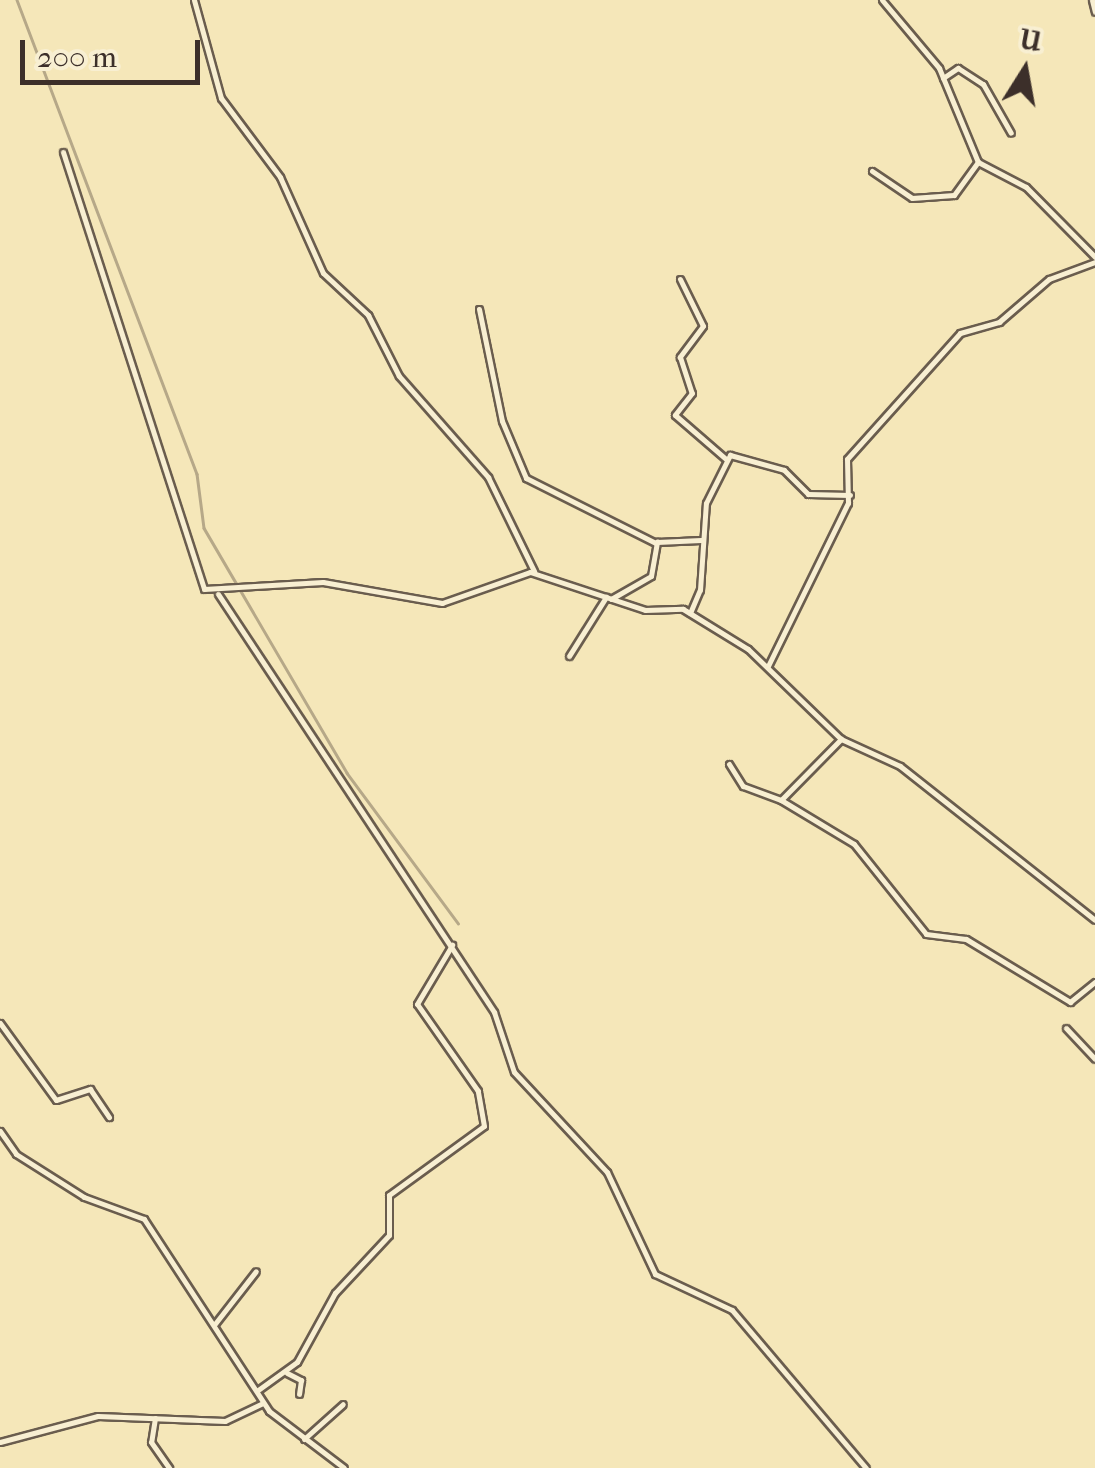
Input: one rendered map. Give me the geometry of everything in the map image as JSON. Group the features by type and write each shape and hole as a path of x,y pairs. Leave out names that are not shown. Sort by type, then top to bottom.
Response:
{"street":[{"path":"194,0 222,98 280,177 323,273 368,315 400,376 488,476 535,573"},
{"path":"768,666 850,495 847,459 960,333 999,322 1049,279 1095,260 1026,187 978,162 943,78 882,0"},
{"path":"1092,0 1095,12"},
{"path":"943,78 958,68 983,84 1011,132"},
{"path":"63,152 148,436 200,584 218,594 452,945 497,1017 514,1072 607,1172 656,1274 732,1310 866,1468"},
{"path":"872,171 912,198 957,195 978,162"},
{"path":"680,280 703,326 680,357 693,387 675,415 726,459 784,470 808,494 850,495"},
{"path":"479,309 502,421 526,478 656,543 701,540"},
{"path":"690,612 701,540 726,459"},
{"path":"569,656 608,598 650,578 656,543"},
{"path":"218,594 243,587 339,584 442,603 535,573 608,598 690,612 768,666 841,739 900,766 1095,920"},
{"path":"781,800 841,739"},
{"path":"729,764 743,786 781,800 854,844 926,934 966,939 1064,1001 1095,982"},
{"path":"258,1390 286,1373 335,1293 389,1235 389,1195 484,1126 478,1091 417,1004 452,945"},
{"path":"0,1023 56,1100 90,1089 109,1117"},
{"path":"1066,1028 1095,1058"},
{"path":"0,1131 16,1154 84,1197 144,1219 263,1403 344,1468"},
{"path":"214,1324 256,1271"},
{"path":"286,1373 302,1380 299,1394"},
{"path":"0,1442 98,1416 225,1421 263,1403"},
{"path":"304,1439 342,1404"},
{"path":"156,1418 150,1442 168,1468"}],"waterway":[{"path":"17,0 197,474 204,528 347,773 458,923"}]}
